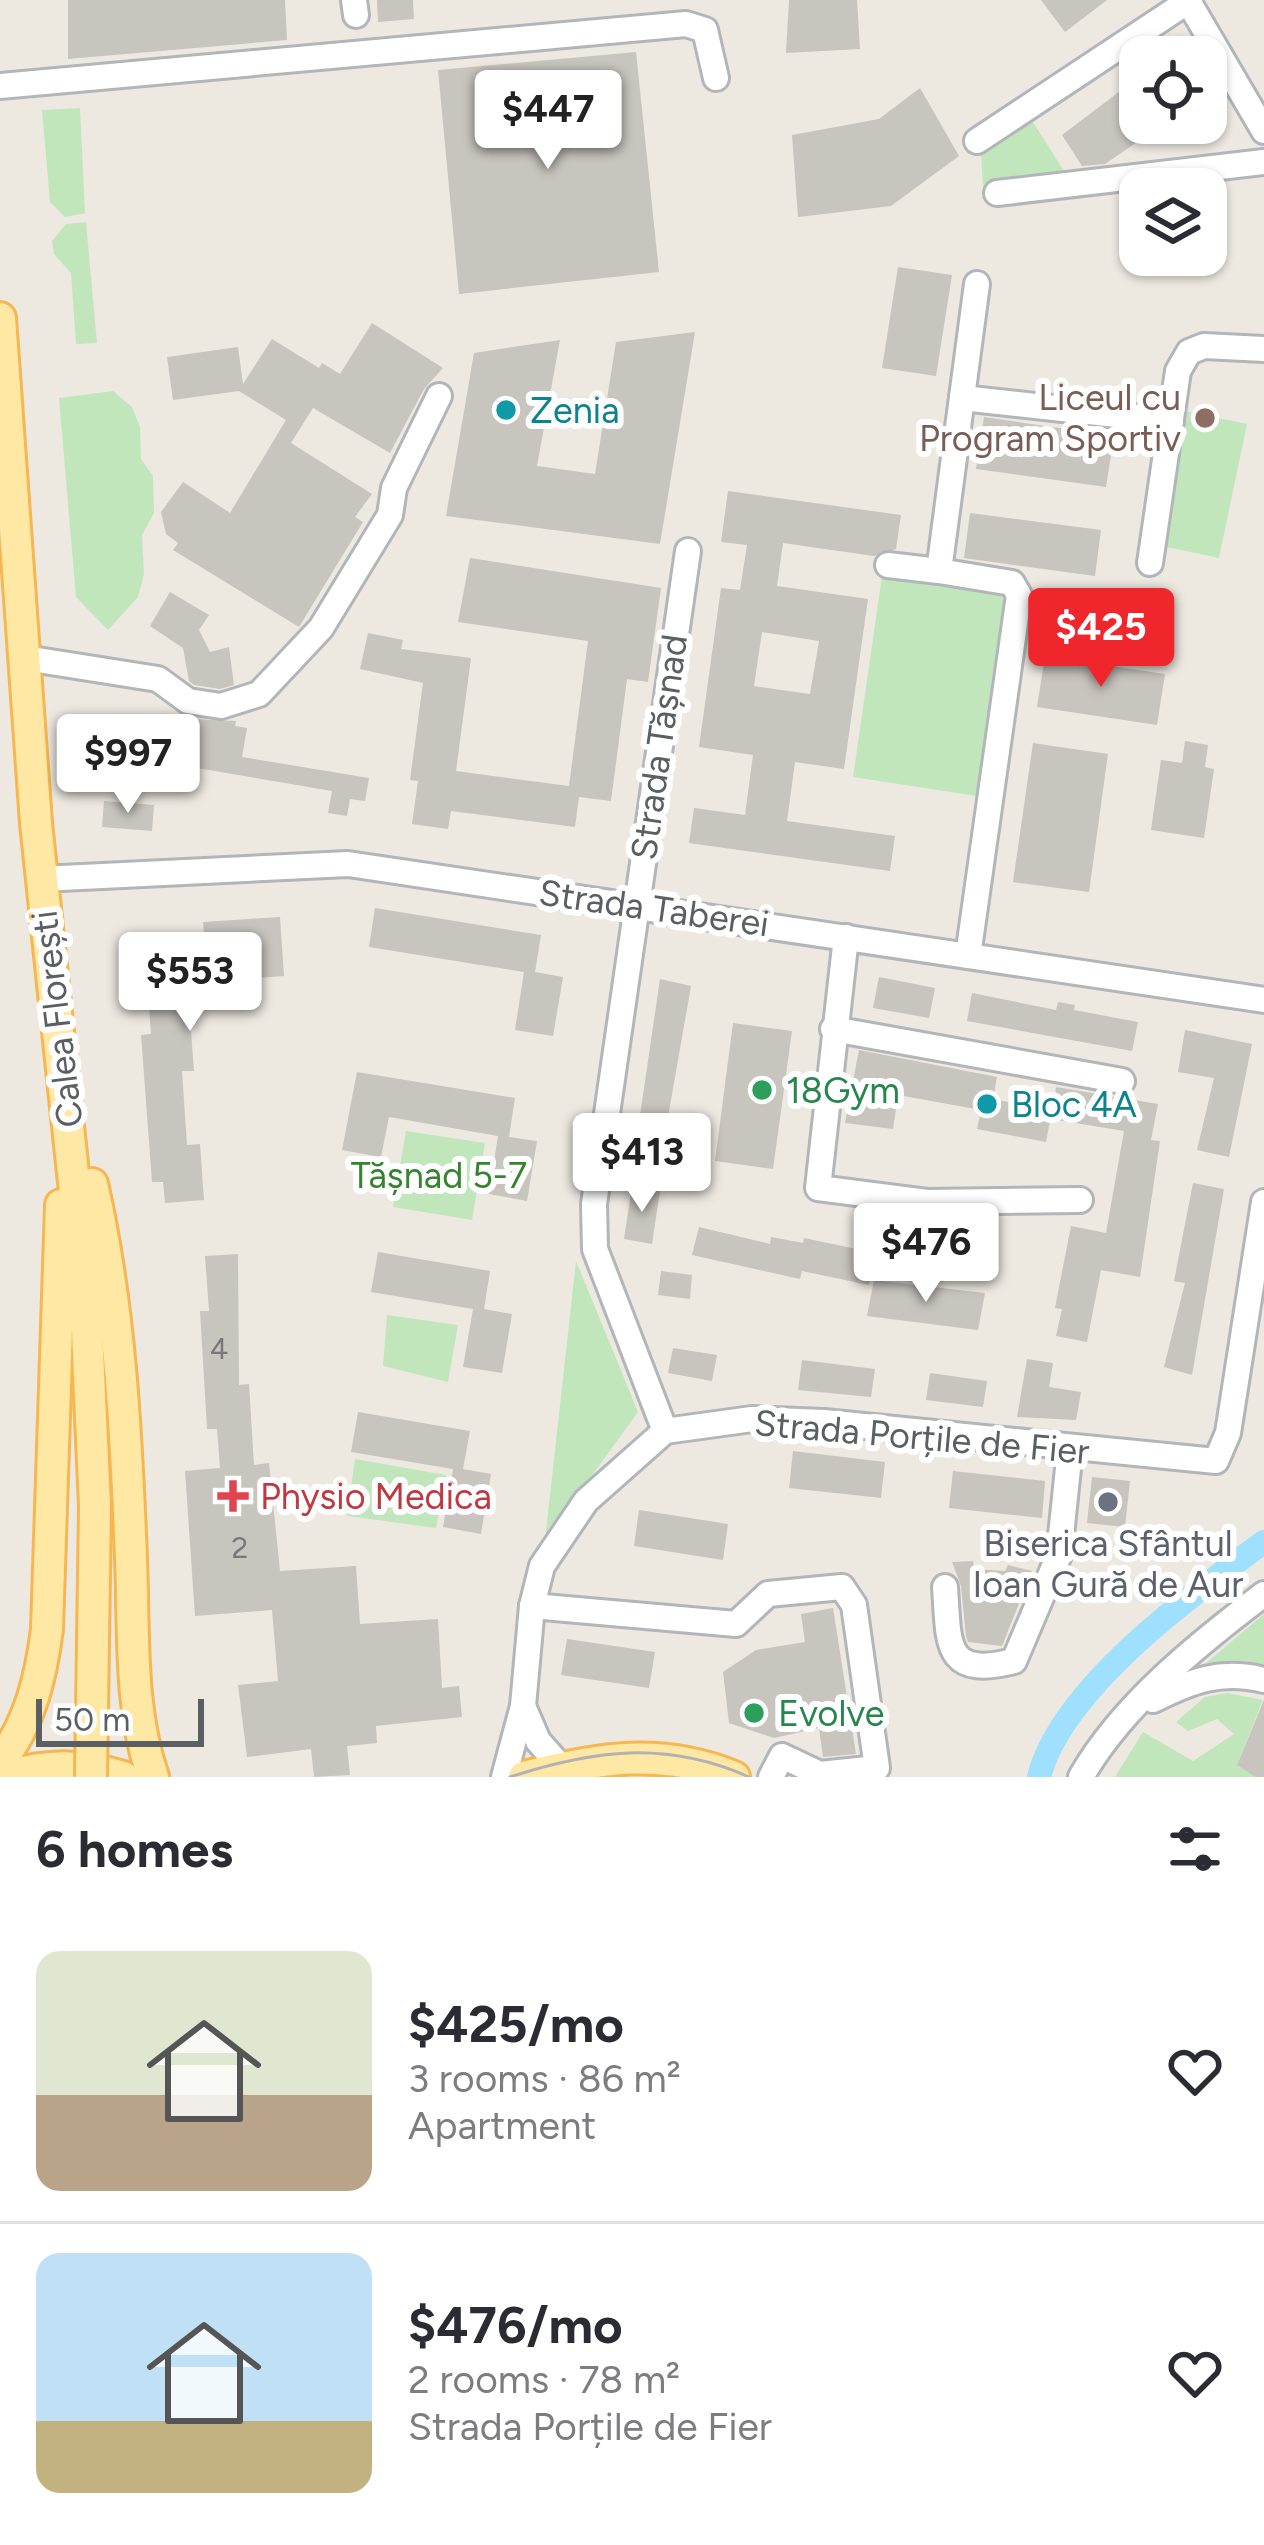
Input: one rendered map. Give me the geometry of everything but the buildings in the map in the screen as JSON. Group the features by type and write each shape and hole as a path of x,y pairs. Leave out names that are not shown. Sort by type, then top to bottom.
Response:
{"main road":[{"name":"Calea Florești","path":"0,318 41,879 66,1073 85,1287 95,1505 91,1777"},
{"path":"0,1762 14,1744 37,1690 47,1629 66,1073"},
{"path":"66,1073 111,1272 124,1420 138,1718 153,1777"},
{"path":"524,1777 656,1756 734,1777"},
{"path":"5,1777 45,1766 84,1766 123,1777"}],"street":[{"path":"977,141 1189,1 1264,131"},
{"path":"0,86 686,24 705,30 716,78"},
{"path":"998,194 1264,162"},
{"path":"939,571 977,284"},
{"path":"1150,563 1178,371 1189,352 1204,346 1264,349"},
{"path":"25,658 158,679 188,701 221,706 260,694 320,628 390,514 394,488 439,396"},
{"path":"962,398 1171,421"},
{"name":"Strada Tășnad","path":"665,1431 595,1249 597,1162 688,551"},
{"path":"888,566 1012,583 1019,595 968,956"},
{"name":"Strada Taberei","path":"41,879 348,864 1264,1000"},
{"path":"845,937 818,1188 927,1202 1080,1200"},
{"path":"833,1030 1122,1081"},
{"name":"Strada Porțile de Fier","path":"665,1431 752,1419 788,1420 1216,1460 1228,1432 1264,1202"},
{"path":"504,1777 523,1706 532,1606 542,1566 568,1522 605,1482 665,1431"},
{"path":"945,1587 950,1646 959,1660 982,1669 1014,1660 1059,1555 1070,1449"},
{"path":"532,1606 736,1624 768,1594 842,1587 854,1605 877,1768 820,1774 782,1756 771,1777"},
{"path":"1081,1777 1135,1709 1264,1594"},
{"path":"1135,1709 1196,1678 1238,1674 1264,1680"},
{"path":"523,1706 538,1742 562,1768"}],"green space":[{"path":"80,108 85,213 65,217 50,202 42,110"},
{"path":"1029,116 1066,174 983,187 981,152"},
{"path":"86,222 97,343 76,344 71,273 54,254 52,241 66,224"},
{"path":"113,391 132,407 140,427 141,459 153,476 154,513 142,535 144,574 138,597 108,630 76,597 59,398"},
{"path":"1185,411 1247,424 1219,558 1157,545"},
{"path":"882,576 1007,594 977,796 853,777"},
{"name":"Tășnad 5-7","path":"406,1131 485,1143 472,1220 393,1207"},
{"path":"576,1261 638,1412 545,1540"},
{"path":"387,1315 458,1325 448,1382 383,1366"},
{"path":"355,1459 446,1475 436,1528 347,1516"},
{"path":"1264,1614 1264,1667 1205,1664"},
{"path":"1227,1693 1263,1700 1237,1765 1255,1777 1115,1777 1143,1732 1193,1761 1234,1734 1217,1719 1188,1731 1176,1722 1205,1697"}],"waterway":[{"path":"1039,1777 1073,1710 1101,1677 1167,1616 1264,1542"}],"tram line":[{"path":"510,1777 571,1760 630,1753 688,1758 749,1777"}],"place":[{"name":"Zenia","path":"506,410"},
{"name":"Liceul cu Program Sportiv","path":"1205,418"},
{"name":"18Gym","path":"762,1090"},
{"name":"Bloc 4A","path":"987,1104"},
{"name":"Physio Medica","path":"233,1496"},
{"name":"Biserica Sfântul Ioan Gură de Aur","path":"1108,1502"},
{"name":"Evolve","path":"754,1713"}]}
